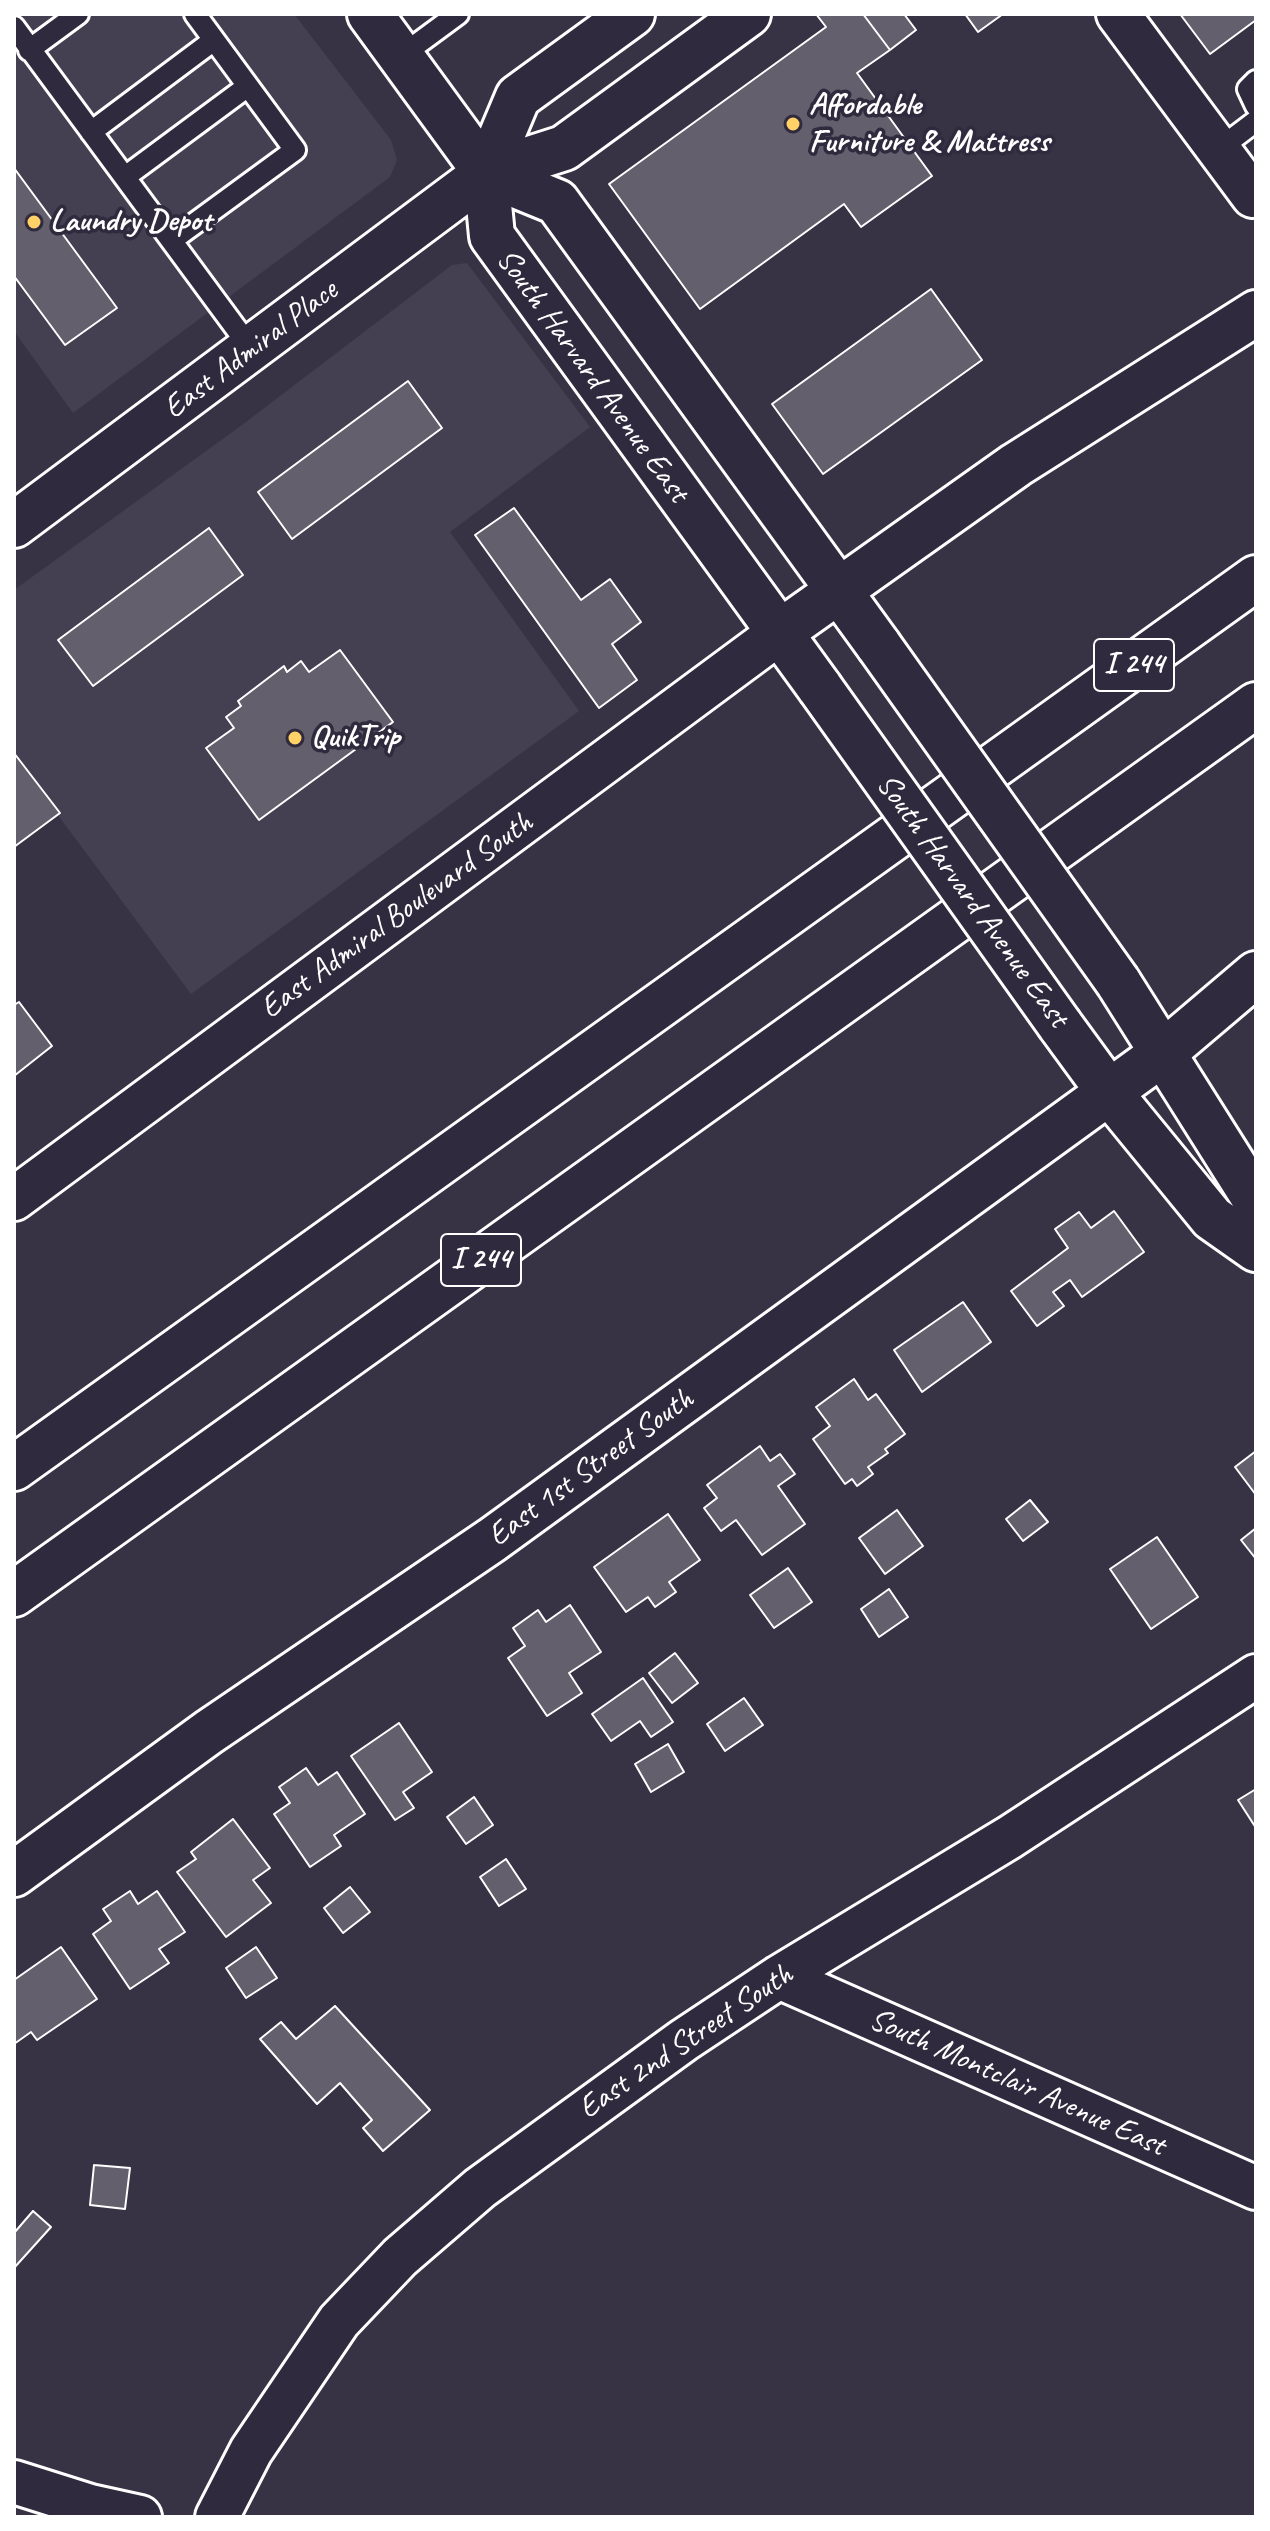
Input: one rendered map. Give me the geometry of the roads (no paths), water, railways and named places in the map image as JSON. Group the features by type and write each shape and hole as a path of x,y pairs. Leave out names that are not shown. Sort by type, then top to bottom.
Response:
{"main road":[{"path":"370,14 486,173 557,202 1118,982 1256,1201"},
{"path":"486,173 518,97 632,14"},
{"path":"486,173 564,148 748,14"},
{"name":"East Admiral Place","path":"14,525 486,173"},
{"name":"South Harvard Avenue East","path":"486,173 492,236 1109,1092 1212,1218 1256,1249"},
{"path":"779,633 1016,465 1256,313"},
{"name":"I 244","path":"14,1468 1256,578"},
{"name":"I 244","path":"14,1594 1256,705"},
{"name":"East 1st Street South","path":"14,1874 209,1732 492,1540 1163,1053 1256,974"},
{"path":"14,1604 63,1558"}],"street":[{"path":"1118,14 1253,196"},
{"name":"East Admiral Boulevard South","path":"14,1199 779,633"},
{"name":"East 2nd Street South","path":"217,2517 245,2462 339,2321 400,2257 480,2188 580,2112 779,1977 1010,1837 1256,1676"},
{"name":"South Montclair Avenue East","path":"779,1977 1256,2188"},
{"path":"14,2482 90,2506 140,2517"}],"lane":[{"path":"29,50 78,14"},
{"path":"172,240 295,150 195,14"},
{"path":"401,56 458,14"},
{"path":"14,27 252,350"},
{"path":"91,132 214,40"},
{"path":"1256,81 1248,89 1256,106"},
{"path":"125,177 248,86"},
{"path":"1219,149 1256,121"}],"place":[{"name":"Affordable Furniture & Mattress","path":"793,124"},
{"name":"Laundry Depot","path":"34,222"},
{"name":"QuikTrip","path":"295,738"}]}
